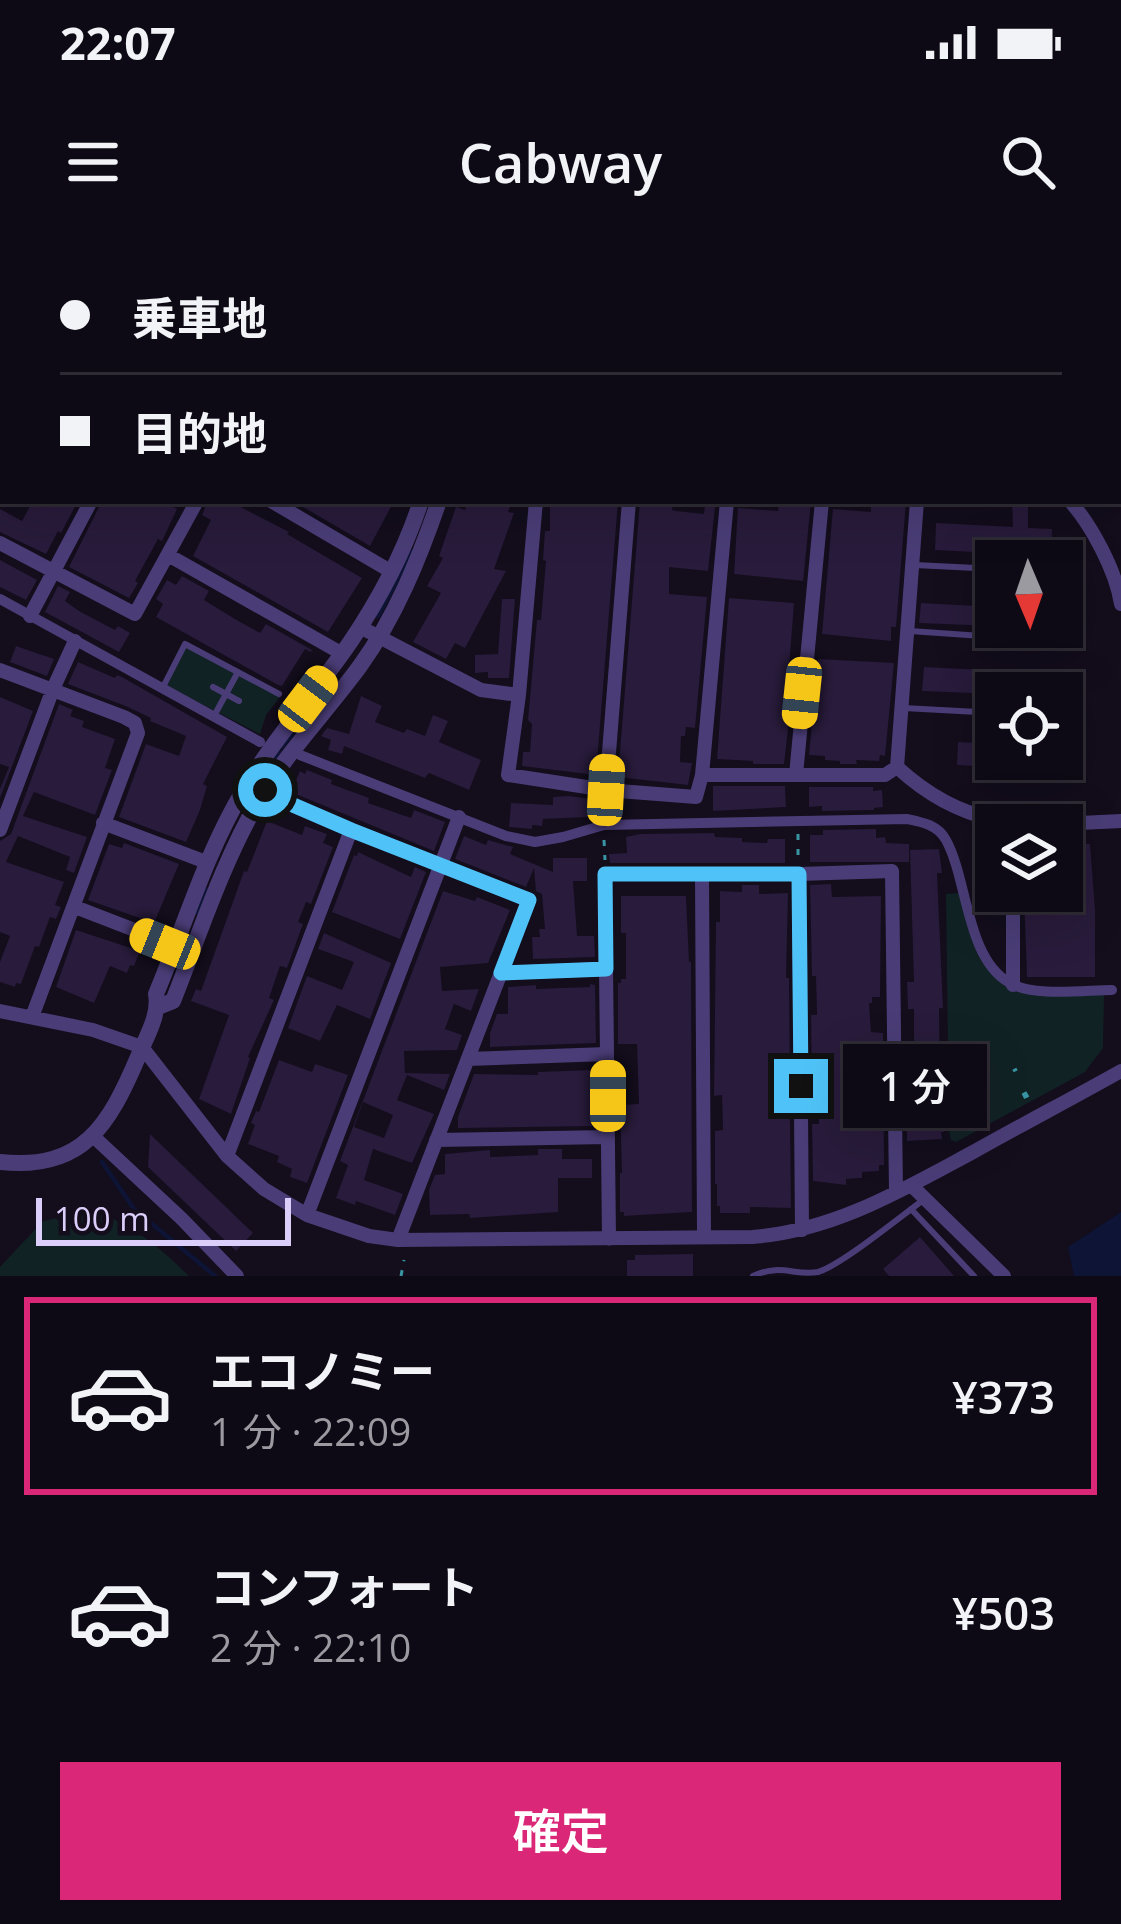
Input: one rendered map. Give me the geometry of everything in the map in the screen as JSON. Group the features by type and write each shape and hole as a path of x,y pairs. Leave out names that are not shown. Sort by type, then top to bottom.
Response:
{"street":[{"path":"30,616 89,504"},
{"path":"0,543 135,614 195,504"},
{"path":"276,504 392,572"},
{"path":"0,1162 37,1163 70,1154 94,1137 112,1109 158,1007 156,994 227,819 271,748 361,627 392,572 421,504"},
{"path":"158,1007 174,999 223,869 263,792 379,637 420,557 438,504"},
{"path":"536,504 508,775 696,797 702,775 727,504"},
{"path":"606,790 629,504"},
{"path":"796,776 822,504"},
{"path":"702,775 885,776 896,767 917,504"},
{"path":"1073,504 1120,584 1121,604"},
{"path":"167,555 341,653"},
{"path":"0,599 260,742"},
{"path":"361,627 481,690 519,695"},
{"path":"0,830 75,641"},
{"path":"0,670 135,723 138,733 32,1017"},
{"path":"300,754 506,836 536,842 604,824 907,819 928,823 945,837 985,958 1004,980 1035,990 1112,990"},
{"path":"896,767 934,798 975,817"},
{"path":"263,792 529,900 398,1240"},
{"path":"307,1215 459,817"},
{"path":"1083,822 1121,821"},
{"path":"104,824 206,862"},
{"path":"227,1156 351,830"},
{"path":"609,1239 605,874 892,871 903,1189"},
{"path":"702,874 704,1236"},
{"path":"799,874 802,1230"},
{"path":"75,907 176,946"},
{"path":"1013,912 1013,986"},
{"path":"501,973 606,969"},
{"path":"0,1011 94,1030 142,1047 227,1156 265,1189 307,1215 369,1236 398,1240 752,1237 802,1230 851,1214 903,1189 1121,1071"},
{"path":"467,1059 608,1054"},
{"path":"94,1137 237,1276"},
{"path":"436,1140 608,1137"},
{"path":"903,1189 925,1199 1004,1276"}],"lane":[{"path":"911,565 975,567"},
{"path":"906,631 975,636"},
{"path":"163,688 185,644 279,694"},
{"path":"214,716 238,672"},
{"path":"213,687 239,701"},
{"path":"901,707 975,712"},
{"path":"752,1276 769,1269 821,1272 925,1199"},
{"path":"911,1209 974,1276"}],"path":[{"path":"1025,1092 1033,1106"},
{"path":"401,1276 404,1260"}],"shaded area":[{"path":"186,646 280,697 266,715 260,734 167,686"},
{"path":"960,893 983,960 1003,983 1104,994 1103,1048 1085,1072 956,1142 949,1131 946,894"},
{"path":"93,1211 145,1238 189,1276 0,1276 0,1267 43,1221"}],"water":[{"path":"1121,1212 1121,1276 1074,1276 1068,1247"}],"building":[{"path":"31,504 76,504 46,554 0,532 0,509 22,521"},
{"path":"100,504 168,504 177,509 129,598 69,567"},
{"path":"207,504 235,504 362,578 328,632 193,556 211,520 202,515"},
{"path":"298,504 392,504 370,546"},
{"path":"467,504 511,504 508,512 514,513 494,569 506,571 465,648 455,643 446,659 413,642 441,593 427,586 443,558 439,556 456,507 465,510"},
{"path":"618,504 596,775 522,766 523,752 530,752 532,724 528,720 550,507"},
{"path":"640,504 673,504 672,510 704,514 705,506 715,507 708,571 669,567 669,594 707,597 695,728 686,727 681,736 680,762 692,763 688,785 618,777"},
{"path":"779,504 811,504 801,603 803,581 734,574 738,508 778,511"},
{"path":"871,504 906,504 891,641 822,634 833,509 871,512"},
{"path":"1012,504 1028,504 1028,528 1052,529 1052,540 975,540 975,552 935,550 936,523 1013,527"},
{"path":"0,560 37,580 26,600 0,587"},
{"path":"182,576 209,591 204,600 235,619 260,633 266,624 311,652 305,649 282,686 156,617 163,604 156,599 167,580 176,585"},
{"path":"58,586 70,592 65,601 79,611 130,633 119,652 45,612"},
{"path":"729,598 794,603 789,668 795,668 784,764 717,759"},
{"path":"502,599 515,599 509,678 488,678 488,672 475,673 475,655 498,654"},
{"path":"921,603 975,606 975,625 919,623"},
{"path":"16,646 54,659 47,676 10,662"},
{"path":"818,659 894,663 885,756 880,755 879,761 840,764 809,755"},
{"path":"78,662 122,677 227,737 203,784 207,786 200,810 186,842 119,817 146,744 179,756 186,736 68,684"},
{"path":"924,667 1024,672 975,672 975,693 922,691"},
{"path":"361,696 382,706 375,722 404,733 407,729 425,736 433,715 448,721 439,742 481,760 469,790 344,746 342,754 328,750 331,740 321,736 327,728 349,734"},
{"path":"0,697 33,711 0,798 9,767 0,764"},
{"path":"59,704 73,710 70,716 84,721 82,727 115,739 105,768 112,770 95,815 34,792 23,816 87,837 74,873 66,870 70,857 18,836 6,862 64,882 55,905 61,907 56,919 50,917 21,984 15,987 0,982 0,962 10,936 0,932 0,841 11,834"},
{"path":"958,742 975,743 975,766 957,765"},
{"path":"307,770 369,798 368,803 411,818 414,810 445,822 434,851 291,792 300,771 305,774"},
{"path":"713,786 785,786 786,807 713,811"},
{"path":"809,787 873,787 873,791 882,790 883,807 822,811 822,806 809,807"},
{"path":"553,797 598,800 598,808 587,809 587,817 543,819 542,826 532,825 532,829 509,827 511,803 553,805"},
{"path":"267,821 302,835 305,826 327,834 323,843 333,847 311,904 306,902 298,922 303,924 287,968 280,966 269,998 274,1000 248,1057 231,1114 199,1099 229,1015 191,1001 196,989 201,991"},
{"path":"876,829 876,838 885,837 886,843 909,844 909,862 810,862 810,835 823,835 823,830"},
{"path":"714,833 715,837 742,838 742,842 785,839 785,863 610,863 609,854 627,853 626,837"},
{"path":"464,836 486,845 488,840 513,847 510,854 553,872 553,858 587,858 587,881 573,881 577,936 594,936 595,957 533,959 532,937 540,937 539,929 545,929 534,868 526,887 455,859"},
{"path":"124,843 179,864 154,923 88,900 109,844 122,848"},
{"path":"1083,844 1090,844 1095,977 1027,977 1025,912 1083,912"},
{"path":"939,849 944,1132 942,1139 907,1141 906,1057 914,1058 914,1009 908,1009 907,982 914,982 910,850"},
{"path":"358,852 411,877 415,867 426,872 400,939 332,912"},
{"path":"831,884 832,897 881,896 880,997 872,997 869,1003 871,1032 883,1033 884,1165 879,1165 879,1171 862,1172 862,1178 846,1179 846,1185 813,1181 812,1124 819,1124 818,1095 813,1095 812,1085 811,1015 817,1015 810,885"},
{"path":"742,885 759,885 759,894 788,893 790,1085 785,1086 785,1114 790,1123 791,1208 750,1207 750,1213 720,1213 715,1184 715,1131 723,1130 722,1095 714,1096 716,922 720,922 720,891 742,892"},
{"path":"443,891 510,910 488,963 440,967 442,991 479,989 471,1011 454,1004 445,1029 462,1035 457,1050 404,1051 405,1073 450,1074 444,1090 407,1075 397,1100 434,1114 412,1163 373,1149 364,1180 403,1194 395,1215 336,1198 348,1165 340,1161","holes":["363,1102 393,1115 384,1138 354,1127"]},
{"path":"621,896 686,896 691,962 692,1212 624,1216 620,1212 620,1105 639,1104 637,1044 618,1044 618,983 626,979"},
{"path":"76,930 140,951 127,973 110,966 94,1003 56,987"},
{"path":"324,933 391,963 370,1019 337,1005 320,1041 288,1028 307,976 342,990 354,962 318,949"},
{"path":"595,985 596,1043 490,1047 497,1014 508,1014 508,987"},
{"path":"279,1060 312,1072 315,1064 348,1075 307,1183 290,1177 292,1169 277,1162 279,1156 248,1144 255,1125 251,1123"},
{"path":"593,1070 594,1126 458,1128 474,1074"},
{"path":"150,1134 253,1233 236,1251 148,1167"},
{"path":"538,1149 562,1149 562,1159 592,1159 592,1178 558,1178 558,1212 470,1218 469,1214 430,1215 429,1190 435,1175 445,1174 445,1154 490,1150 490,1157 538,1155"},
{"path":"920,1237 954,1276 889,1276 883,1269"},
{"path":"693,1254 693,1276 627,1276 627,1260 635,1260 635,1255"}],"waterway":[{"path":"378,616 412,551"},
{"path":"282,747 295,730"},
{"path":"265,772 279,752"},
{"path":"246,803 258,782"},
{"path":"197,912 206,889"},
{"path":"102,1162 134,1209 215,1276"}],"route":[{"path":"265,790 351,830 529,900 501,973 606,969 605,874 799,874 801,1086"}]}
